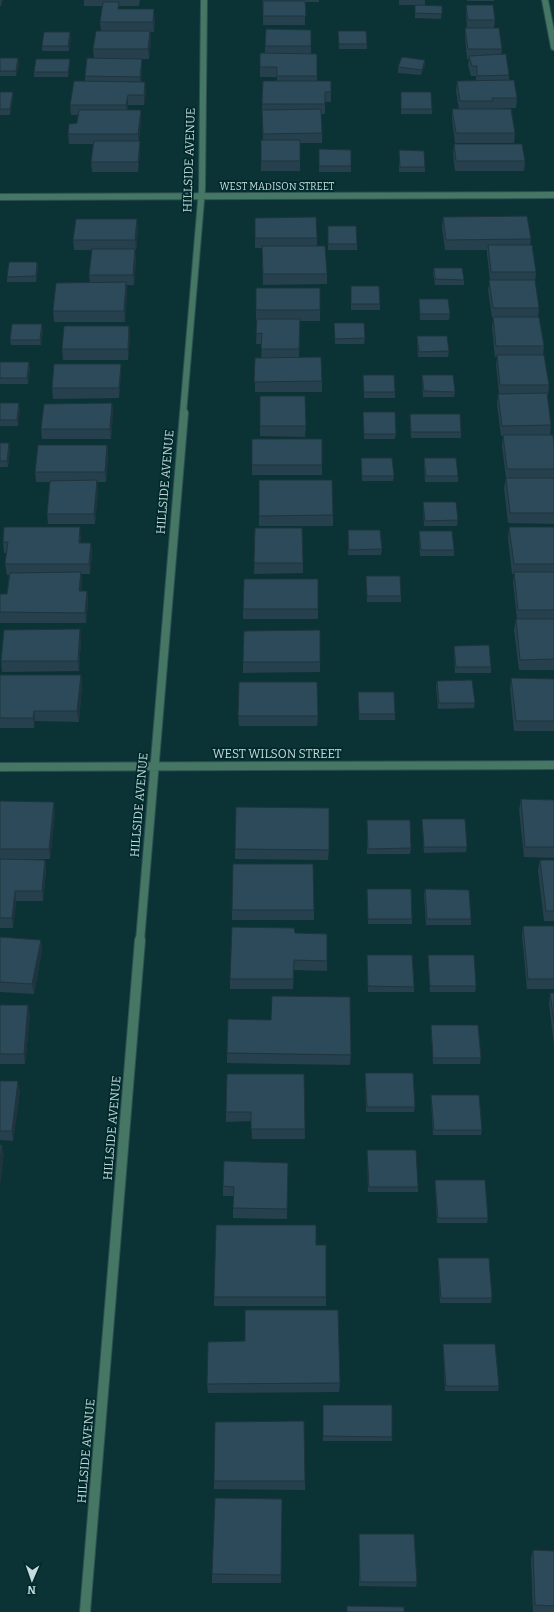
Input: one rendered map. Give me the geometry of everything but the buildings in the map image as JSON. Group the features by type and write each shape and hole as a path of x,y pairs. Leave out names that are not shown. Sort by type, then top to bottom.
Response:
{"street":[{"name":"HILLSIDE AVENUE","path":"85,1612 201,196 204,0"},
{"path":"545,0 554,47"},
{"name":"WEST MADISON STREET","path":"0,197 554,195"},
{"name":"WEST WILSON STREET","path":"0,767 554,765"}]}
